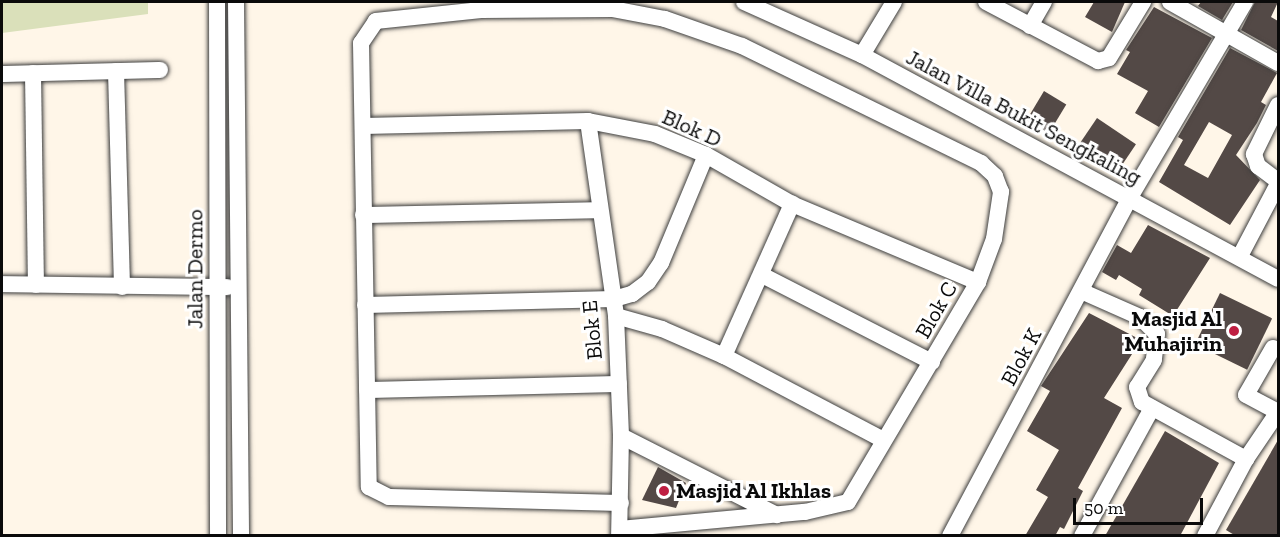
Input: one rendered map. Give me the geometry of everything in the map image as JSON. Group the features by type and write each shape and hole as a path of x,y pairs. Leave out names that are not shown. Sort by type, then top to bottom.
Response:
{"street":[{"name":"Jalan Dermo","path":"217,2 218,536"},
{"path":"236,2 237,337 241,536"},
{"name":"Jalan Villa Bukit Sengkaling","path":"744,2 862,55 1128,199 1240,256 1278,279"},
{"path":"862,55 894,2"},
{"path":"986,2 1098,62 1104,61 1121,41 1143,2"},
{"path":"1030,26 1044,2"},
{"path":"1170,2 1278,63"},
{"name":"Blok K","path":"950,536 1082,291 1128,199 1245,2"},
{"name":"Blok C","path":"620,533 836,507 848,502 978,282 996,228 1001,192 995,176 981,163 742,46 665,19 612,9 480,10 386,18 367,30 361,43 369,487 380,495 621,503"},
{"path":"2,74 160,70"},
{"path":"116,71 122,287"},
{"path":"33,73 36,285"},
{"path":"1240,256 1278,183 1258,166 1254,154 1278,105"},
{"name":"Blok D","path":"363,126 588,121 655,134 706,155 792,204 978,282"},
{"name":"Blok E","path":"588,121 598,210 616,316 621,436 620,533"},
{"path":"364,304 614,299 632,294 648,282 661,262 706,155"},
{"path":"724,356 792,204"},
{"path":"363,215 598,210"},
{"path":"762,275 932,362"},
{"path":"2,284 237,287"},
{"path":"1082,291 1140,317 1152,326 1159,342 1154,360 1137,387 1137,395 1152,408 1246,459"},
{"path":"616,316 662,328 724,356 883,440"},
{"path":"217,336 237,337"},
{"path":"1205,536 1246,459 1278,412 1246,395 1273,348"},
{"path":"367,390 619,384"},
{"path":"1082,536 1152,408"},
{"path":"621,436 777,515"}],"green space":[{"path":"2,2 148,2 148,14 2,33"}],"building":[{"path":"1094,2 1125,2 1112,32 1085,17"},
{"path":"1201,2 1233,2 1222,20 1198,6"},
{"path":"1255,2 1278,2 1271,17 1278,21 1278,51 1241,30"},
{"path":"1154,7 1212,38 1159,127 1135,113 1148,91 1117,74 1130,52 1126,50"},
{"path":"1230,48 1277,73 1261,102 1266,105 1257,123 1236,155 1260,180 1230,225 1159,182 1183,140 1178,137","holes":["1209,122 1232,135 1208,178 1184,165"]},
{"path":"1044,91 1066,104 1049,134 1026,120"},
{"path":"1097,118 1136,144 1119,169 1080,143"},
{"path":"1148,225 1210,258 1173,316 1139,295 1142,289 1119,275 1116,280 1102,272 1117,245 1131,253"},
{"name":"Masjid Al Muhajirin","path":"1220,293 1272,318 1247,370 1195,344"},
{"path":"1089,313 1141,340 1104,398 1122,408 1078,488 1083,491 1064,529 1060,527 1055,536 1025,536 1048,497 1036,490 1059,450 1027,431 1050,391 1041,386"},
{"path":"1165,431 1219,463 1180,536 1105,536"},
{"path":"1278,440 1278,536 1236,536 1226,530"},
{"name":"Masjid Al Ikhlas","path":"658,467 686,483 676,508 642,500"}],"place":[{"name":"Masjid Al Muhajirin","path":"1234,331"},
{"name":"Masjid Al Ikhlas","path":"664,491"}]}
